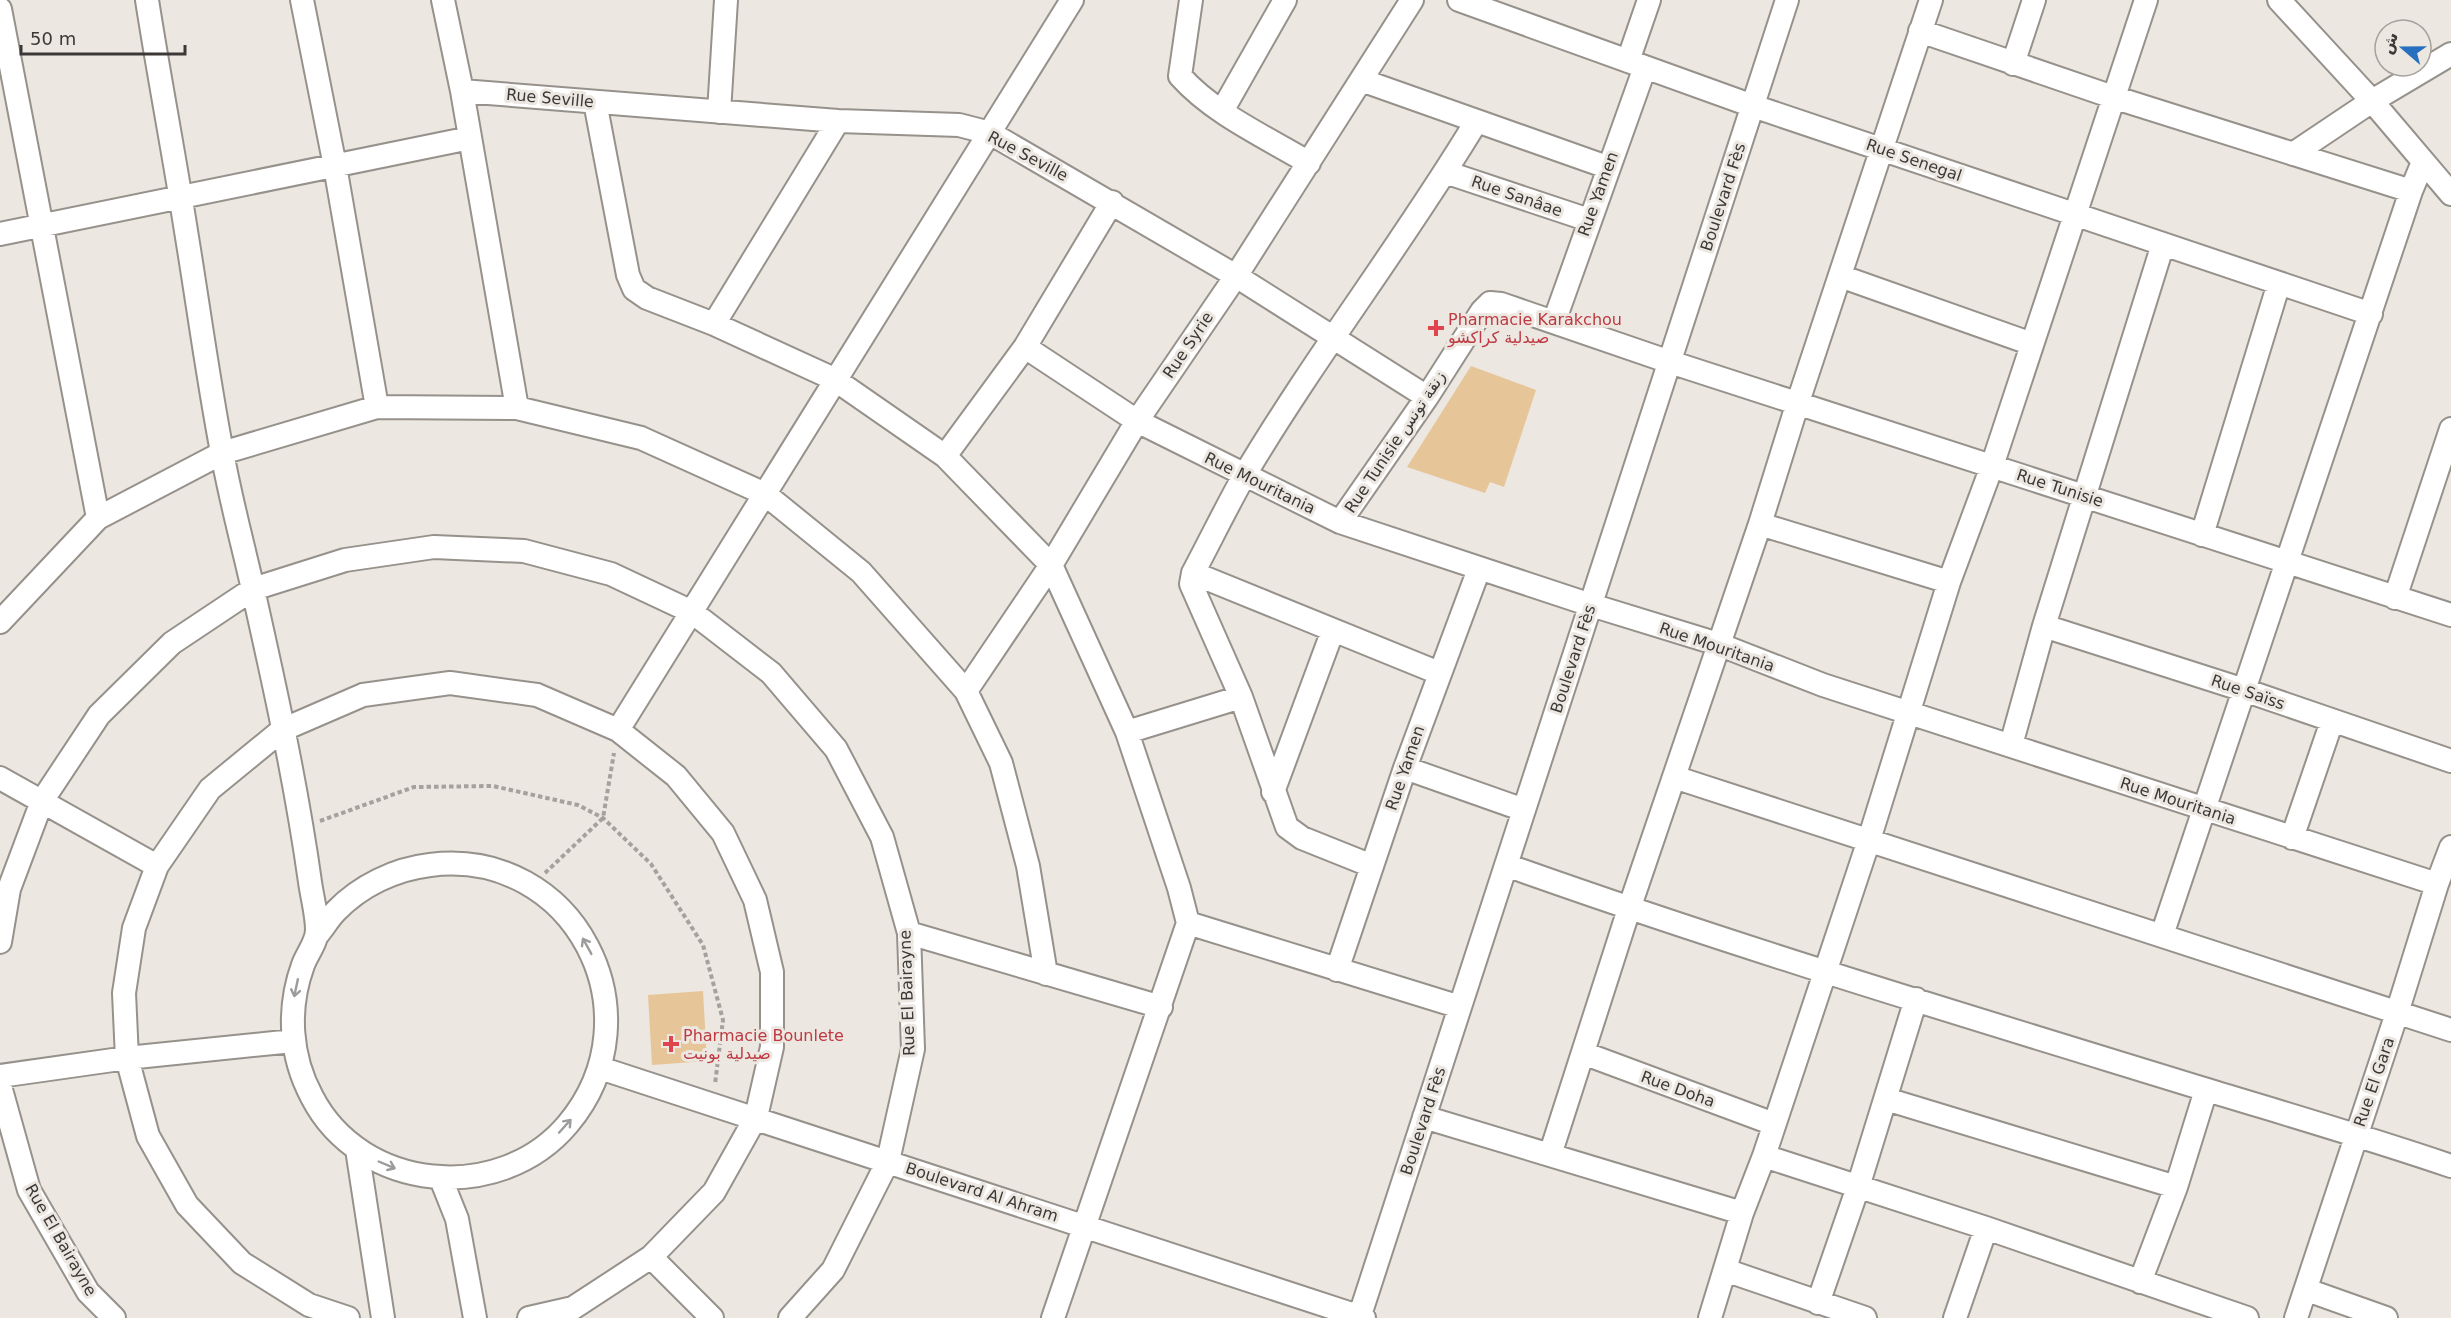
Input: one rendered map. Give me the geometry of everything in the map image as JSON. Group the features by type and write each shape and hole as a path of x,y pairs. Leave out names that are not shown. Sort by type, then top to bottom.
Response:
{"street":[{"path":"147,0 222,453 253,589 302,827 318,934"},
{"path":"302,0 335,166 377,406"},
{"path":"442,0 462,91 517,408"},
{"path":"719,112 726,0"},
{"path":"618,730 693,612 834,379 1072,0"},
{"path":"1191,0 1180,76 1192,90 1222,111 1309,163"},
{"path":"1222,111 1285,0"},
{"name":"Rue Syrie","path":"966,691 1051,565 1137,421 1236,276 1412,0"},
{"name":"Rue Senegal","path":"1459,0 1753,106 2371,314"},
{"name":"Rue Yamen","path":"1554,322 1607,167 1636,64 1649,0"},
{"name":"Boulevard Fès","path":"1361,1318 1424,1117 1787,0"},
{"path":"1550,1155 1629,909 1760,524 1931,0"},
{"path":"2013,64 2034,0"},
{"path":"1710,1318 1742,1213 1764,1156 1869,840 1949,582 1992,466 2146,0"},
{"path":"2279,0 2372,100 2451,194"},
{"path":"0,9 98,518"},
{"path":"1920,31 2113,97 2411,191"},
{"path":"2293,154 2372,100 2451,54"},
{"path":"1361,80 1607,167"},
{"name":"Rue Seville","path":"462,91 838,121 959,125 990,132 1236,276 1427,397"},
{"path":"595,102 630,282 638,294 714,324 834,379 945,456 1051,565 1127,732 1179,888 1188,923 1053,1318"},
{"path":"714,324 838,121"},
{"path":"1372,866 1302,838 1287,826 1240,697 1191,584 1193,573 1244,476 1476,122"},
{"path":"0,234 470,138"},
{"path":"2162,935 2411,191 2423,162"},
{"name":"Rue Sanâae","path":"1445,172 1589,220"},
{"path":"945,456 1025,347 1112,202"},
{"path":"2011,745 2044,626 2163,244"},
{"path":"1840,276 2032,344"},
{"path":"2202,535 2279,283"},
{"name":"Rue Tunisie","path":"1490,303 1501,304 1670,362 2451,615"},
{"name":"Rue Tunisie زنقة تونس","path":"1340,522 1427,397 1482,311 1490,303"},
{"name":"Rue Mouritania","path":"1025,347 1137,421 1340,522 1591,606 1718,644 1823,685 2292,838 2440,895"},
{"path":"0,622 98,518 222,453 377,406 517,408 641,438 765,494 861,572 966,691 1001,763 1028,866 1046,974"},
{"path":"2395,598 2451,429"},
{"path":"1760,524 1949,582"},
{"name":"Rue El Bairayne","path":"0,942 9,889 42,801 99,715 172,643 253,589 345,560 434,547 524,551 611,574 693,612 771,673 836,749 882,837 909,933 913,1050 888,1161 833,1270 790,1318"},
{"name":"Rue Yamen","path":"1337,970 1405,768 1479,569"},
{"path":"1193,573 1439,673"},
{"name":"Rue Saïss","path":"2044,626 2244,690 2451,761"},
{"path":"1273,792 1333,630"},
{"path":"348,1318 309,1305 242,1263 187,1205 148,1136 127,1059 124,993 132,939 157,866 210,789 282,729 363,695 450,683 537,695 618,730 676,776 723,833 755,900 772,972 772,1047 756,1117 714,1192 651,1257 573,1308 529,1318"},
{"path":"1127,732 1240,697"},
{"path":"2292,838 2332,721"},
{"path":"1405,768 1524,810"},
{"path":"1674,777 2451,1030"},
{"path":"0,778 157,866"},
{"name":"Rue El Gara","path":"2296,1318 2397,1013 2440,895 2451,847"},
{"path":"445,863 475,865 504,872 532,886 555,904 575,926 591,951 598,970 607,1008 606,1038 600,1068 586,1099 565,1127 540,1150 509,1167 476,1176 441,1179 412,1174 383,1164 357,1149 333,1128 314,1102 300,1072 293,1041 292,1013 296,986 304,959 318,934 336,911 360,891 386,876 415,867 445,863"},
{"path":"1506,865 1629,909 1825,972 2356,1134 2451,1166"},
{"path":"1188,923 1460,1007"},
{"path":"909,933 1161,1007"},
{"path":"1818,1303 1858,1187 1916,999"},
{"path":"0,1076 127,1059 293,1041"},
{"name":"Rue Doha","path":"1583,1053 1774,1124"},
{"name":"Boulevard Al Ahram","path":"600,1068 756,1117 1361,1318"},
{"name":"Rue El Bairayne","path":"0,1086 29,1190 88,1292 114,1318"},
{"path":"2140,1282 2176,1187 2206,1090"},
{"path":"1886,1099 2176,1187"},
{"path":"1424,1117 1742,1213"},
{"path":"357,1149 383,1318"},
{"path":"1764,1156 1986,1228 2247,1318"},
{"path":"441,1179 457,1219 475,1318"},
{"path":"1955,1318 1986,1228"},
{"path":"651,1257 712,1318"},
{"path":"1725,1270 1865,1318"},
{"path":"2307,1290 2386,1318"}],"path":[{"path":"532,886 603,818 618,730"},
{"path":"302,827 414,787 493,786 578,805 603,818 651,864 703,945 723,1020 712,1103"}],"building":[{"path":"1471,366 1536,390 1504,487 1490,482 1485,493 1407,467"},
{"path":"703,991 707,1061 652,1065 648,995"}],"place":[{"name":"Pharmacie Karakchou صيدلية كراكشو","path":"1436,328"},
{"name":"Pharmacie Bounlete صيدلية بونيت","path":"671,1044"}]}
